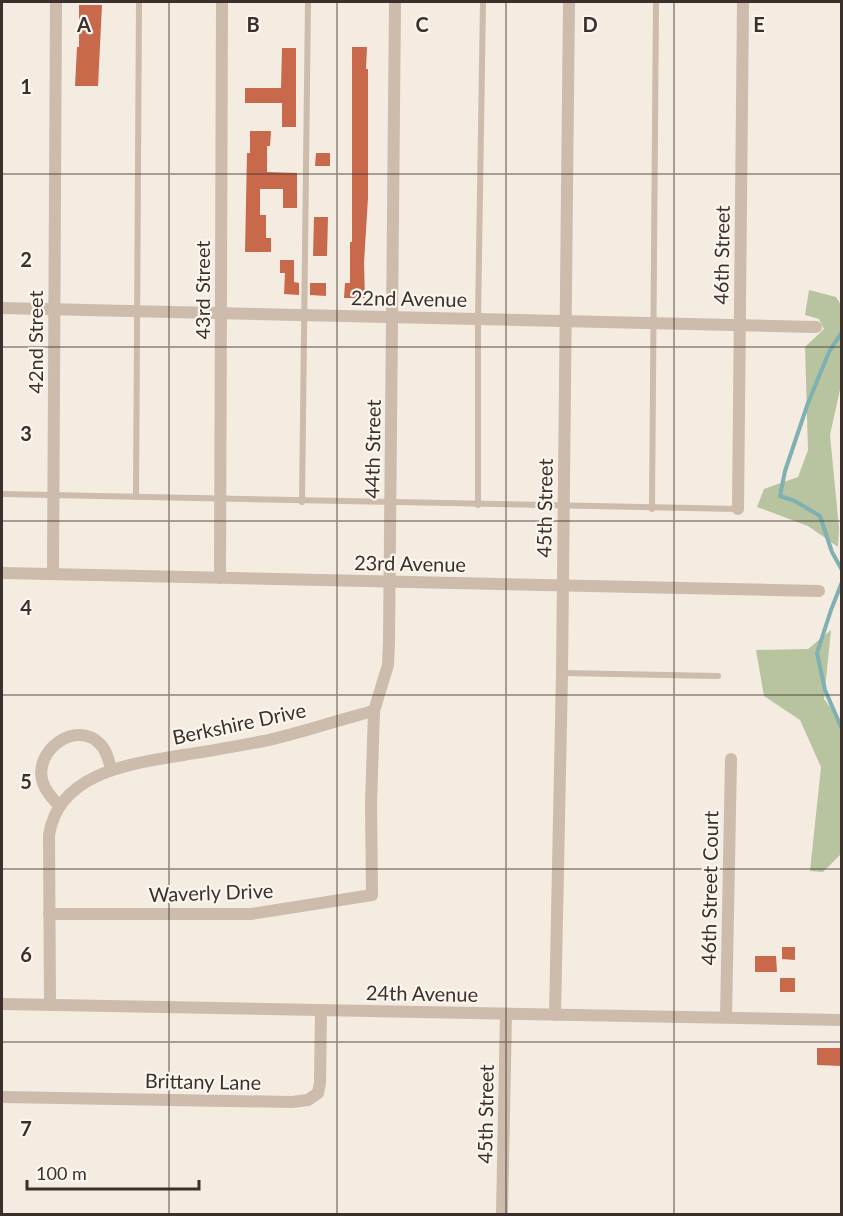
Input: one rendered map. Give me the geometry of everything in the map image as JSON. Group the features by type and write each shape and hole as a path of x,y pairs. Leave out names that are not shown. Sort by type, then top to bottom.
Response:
{"street":[{"name":"42nd Street","path":"52,574 56,2"},
{"name":"43rd Street","path":"220,578 222,2"},
{"name":"44th Street","path":"372,895 371,804 374,711 388,665 395,2"},
{"name":"45th Street","path":"555,1015 562,673 568,2"},
{"name":"46th Street","path":"738,509 743,2"},
{"name":"22nd Avenue","path":"2,308 816,327"},
{"name":"23rd Avenue","path":"2,573 819,591"},
{"name":"Berkshire Drive","path":"50,1005 49,835 53,818 63,800 97,775 111,769 264,741 374,711"},
{"path":"59,806 46,790 41,772 44,757 58,741 77,736 93,739 105,750 111,769"},
{"name":"46th Street Court","path":"726,1017 731,759"},
{"name":"Waverly Drive","path":"50,914 250,914 372,895"},
{"name":"24th Avenue","path":"2,1004 842,1020"},
{"name":"Brittany Lane","path":"2,1097 308,1100 318,1093 320,1083 321,1011"},
{"name":"45th Street","path":"502,1215 506,1014"}],"lane":[{"path":"136,497 139,2"},
{"path":"302,502 309,2"},
{"path":"478,505 478,319 483,2"},
{"path":"652,509 656,2"},
{"path":"2,494 302,502 738,509"},
{"path":"562,673 718,676"}],"green space":[{"path":"809,290 836,297 841,305 841,385 830,435 839,528 838,547 808,526 757,507 764,489 798,477 808,450 805,347 824,329 819,319 805,315"},
{"path":"831,630 824,699 841,722 842,853 823,872 810,871 821,767 800,720 764,696 756,650 808,649"}],"building":[{"path":"79,5 102,5 98,86 75,86 77,47 79,47"},
{"path":"352,47 367,47 368,198 364,263 365,298 344,298 345,283 350,283 350,242 352,242"},
{"path":"282,48 296,48 296,127 282,127 282,103 245,103 245,88 281,88"},
{"path":"250,131 271,131 270,146 267,146 267,172 297,173 297,208 283,208 283,189 260,189 260,215 266,215 266,238 271,238 271,252 245,252 247,153 250,153"},
{"path":"316,153 330,153 330,166 315,166"},
{"path":"314,217 328,217 327,256 313,256"},
{"path":"280,260 294,260 294,282 299,283 299,295 284,294 285,273 280,273"},
{"path":"310,283 326,283 326,296 310,295"},
{"path":"782,947 795,947 795,960 782,959"},
{"path":"755,956 776,956 777,972 755,972"},
{"path":"780,978 795,978 795,992 780,992"},
{"path":"817,1048 842,1048 842,1066 817,1065"}],"waterway":[{"path":"842,332 829,352 808,403 785,471 780,496 795,501 820,516 832,552 842,570"},
{"path":"842,582 817,653 825,690 842,729"}]}
